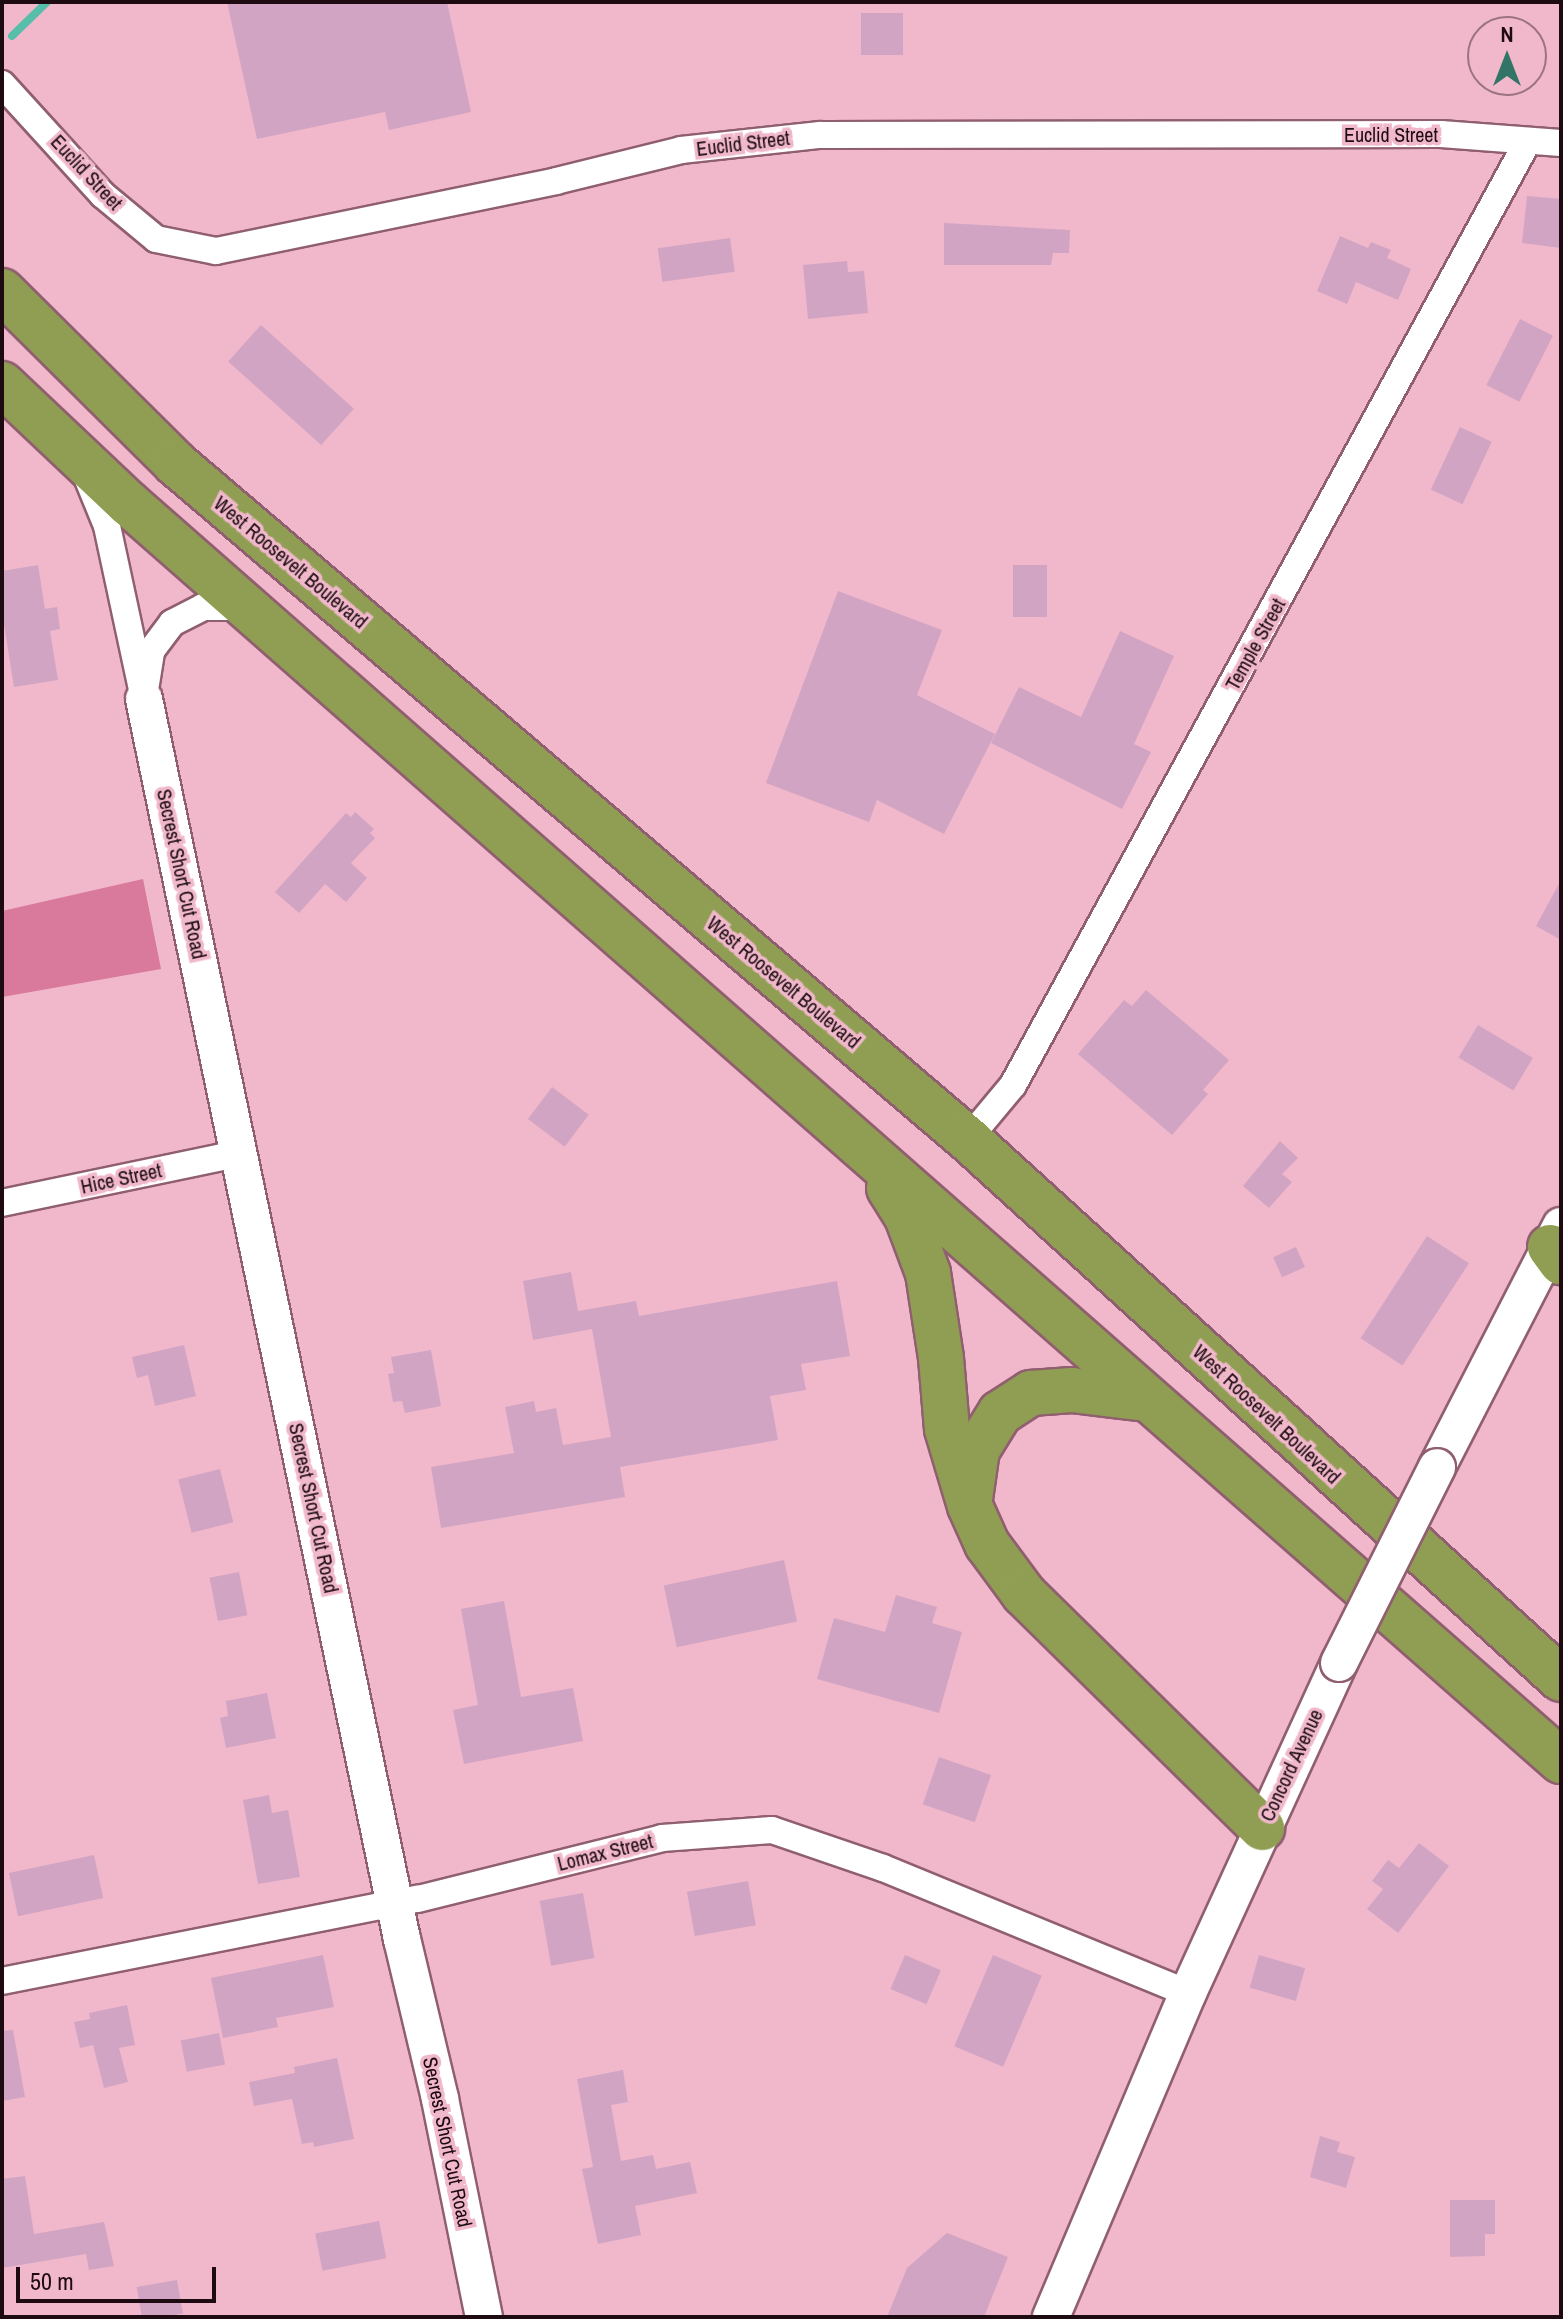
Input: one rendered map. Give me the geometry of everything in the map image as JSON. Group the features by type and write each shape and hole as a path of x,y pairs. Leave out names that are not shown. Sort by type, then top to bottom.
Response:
{"highway":[{"name":"West Roosevelt Boulevard","path":"2,291 175,463 968,1139 1561,1679"},
{"path":"2,384 246,607 871,1159 1561,1761"},
{"path":"871,1159 907,1217 928,1273 941,1358 947,1429 970,1506 987,1544 1024,1594 1262,1828"},
{"path":"941,1358 959,1361 969,1371 977,1450 970,1506"},
{"path":"977,1450 1000,1413 1031,1393 1072,1390 1146,1399"}],"street":[{"name":"Euclid Street","path":"2,84 103,195 156,239 216,251 556,181 681,150 820,135 1441,134 1561,143"},
{"name":"Temple Street","path":"968,1139 1020,1072 1528,141"},
{"name":"Secrest Short Cut Road","path":"77,454 107,526 484,2317"},
{"name":"Secrest Short Cut Road","path":"144,699 151,651 172,623 203,607 246,607"},
{"name":"Hice Street","path":"2,1203 241,1153"},
{"name":"Concord Avenue","path":"1051,2317 1188,1993 1339,1663 1437,1467 1557,1245"},
{"name":"Lomax Street","path":"2,1981 395,1904 662,1838 772,1830 883,1868 1188,1993"}],"shaded area":[{"path":"143,879 161,969 2,997 2,911"}],"building":[{"path":"227,2 447,2 471,112 389,130 385,112 257,139"},
{"path":"861,13 903,13 903,55 861,55"},
{"path":"1527,196 1561,199 1561,248 1522,243"},
{"path":"944,223 1070,230 1069,253 1053,253 1051,265 944,265"},
{"path":"1340,236 1368,248 1371,242 1391,250 1387,258 1411,269 1398,300 1356,282 1347,304 1317,291"},
{"path":"730,238 735,272 662,282 658,248"},
{"path":"847,261 848,272 864,271 868,313 808,319 803,265"},
{"path":"1520,319 1553,336 1519,402 1486,385"},
{"path":"261,325 354,409 321,445 228,361"},
{"path":"1460,427 1492,442 1463,504 1431,490"},
{"path":"38,565 45,609 57,607 60,629 50,631 58,680 14,687 2,612 2,571"},
{"path":"1013,565 1047,565 1047,617 1013,617"},
{"path":"838,591 942,630 917,695 995,734 944,834 877,800 869,822 766,783"},
{"path":"1120,631 1174,656 1134,744 1151,752 1122,809 991,743 1019,687 1081,717"},
{"path":"355,812 374,829 370,833 375,838 351,863 367,878 346,902 325,884 299,913 275,892 346,813 351,817"},
{"path":"1561,880 1561,940 1536,926"},
{"path":"1146,990 1229,1060 1203,1090 1208,1094 1172,1135 1078,1054 1124,1000 1132,1006"},
{"path":"1478,1025 1533,1058 1513,1091 1458,1058"},
{"path":"552,1087 589,1115 565,1147 528,1119"},
{"path":"1280,1141 1298,1158 1282,1174 1292,1182 1269,1208 1243,1186"},
{"path":"1427,1236 1469,1263 1402,1366 1361,1338"},
{"path":"1296,1247 1305,1267 1282,1277 1273,1257"},
{"path":"571,1272 578,1311 636,1301 639,1316 837,1281 850,1356 801,1364 806,1390 770,1396 778,1440 620,1467 625,1497 441,1528 431,1467 514,1453 505,1407 534,1401 536,1412 556,1408 563,1445 611,1437 592,1329 533,1340 523,1281"},
{"path":"184,1345 196,1396 155,1406 148,1375 137,1378 132,1357"},
{"path":"431,1350 441,1406 405,1413 402,1401 393,1402 388,1374 394,1373 391,1357"},
{"path":"220,1469 233,1522 192,1533 178,1479"},
{"path":"784,1560 797,1622 677,1647 664,1586"},
{"path":"239,1572 247,1615 218,1621 210,1578"},
{"path":"896,1595 937,1607 932,1623 962,1632 939,1713 817,1679 834,1618 885,1632"},
{"path":"504,1601 521,1697 573,1688 583,1741 464,1764 453,1710 478,1705 461,1609"},
{"path":"267,1693 276,1738 226,1748 220,1718 228,1716 226,1701"},
{"path":"939,1757 991,1775 975,1822 923,1804"},
{"path":"269,1795 272,1813 288,1810 300,1877 258,1884 243,1800"},
{"path":"1419,1843 1449,1866 1398,1933 1367,1909 1383,1889 1372,1881 1388,1860 1399,1868"},
{"path":"94,1855 103,1898 18,1916 9,1873"},
{"path":"748,1881 756,1925 695,1936 687,1892"},
{"path":"583,1893 594,1958 551,1966 540,1901"},
{"path":"323,1955 334,2007 276,2018 278,2027 223,2038 211,1978"},
{"path":"905,1955 941,1970 926,2004 891,1989"},
{"path":"993,1955 1042,1976 1003,2067 954,2046"},
{"path":"1259,1955 1305,1968 1296,2001 1250,1988"},
{"path":"127,2005 135,2045 119,2048 128,2082 104,2088 93,2045 80,2048 74,2022 90,2019 89,2013"},
{"path":"13,2030 25,2097 2,2101 2,2031"},
{"path":"219,2033 225,2064 187,2072 181,2040"},
{"path":"337,2058 354,2139 314,2147 313,2142 302,2144 292,2099 254,2106 249,2082 295,2073 294,2067"},
{"path":"623,2070 628,2102 611,2105 621,2161 653,2155 656,2169 690,2162 697,2193 635,2206 641,2235 598,2244 582,2169 593,2167 577,2079"},
{"path":"1320,2136 1340,2142 1337,2152 1355,2157 1346,2188 1310,2177"},
{"path":"25,2176 34,2234 104,2222 114,2266 89,2270 86,2254 2,2268 2,2179"},
{"path":"1450,2200 1495,2200 1495,2234 1485,2234 1485,2256 1450,2257"},
{"path":"379,2221 386,2258 322,2271 315,2233"},
{"path":"947,2233 1008,2257 984,2317 887,2317 907,2268"},
{"path":"177,2280 183,2313 142,2317 137,2287"}],"waterway":[{"path":"12,36 47,2"}]}
